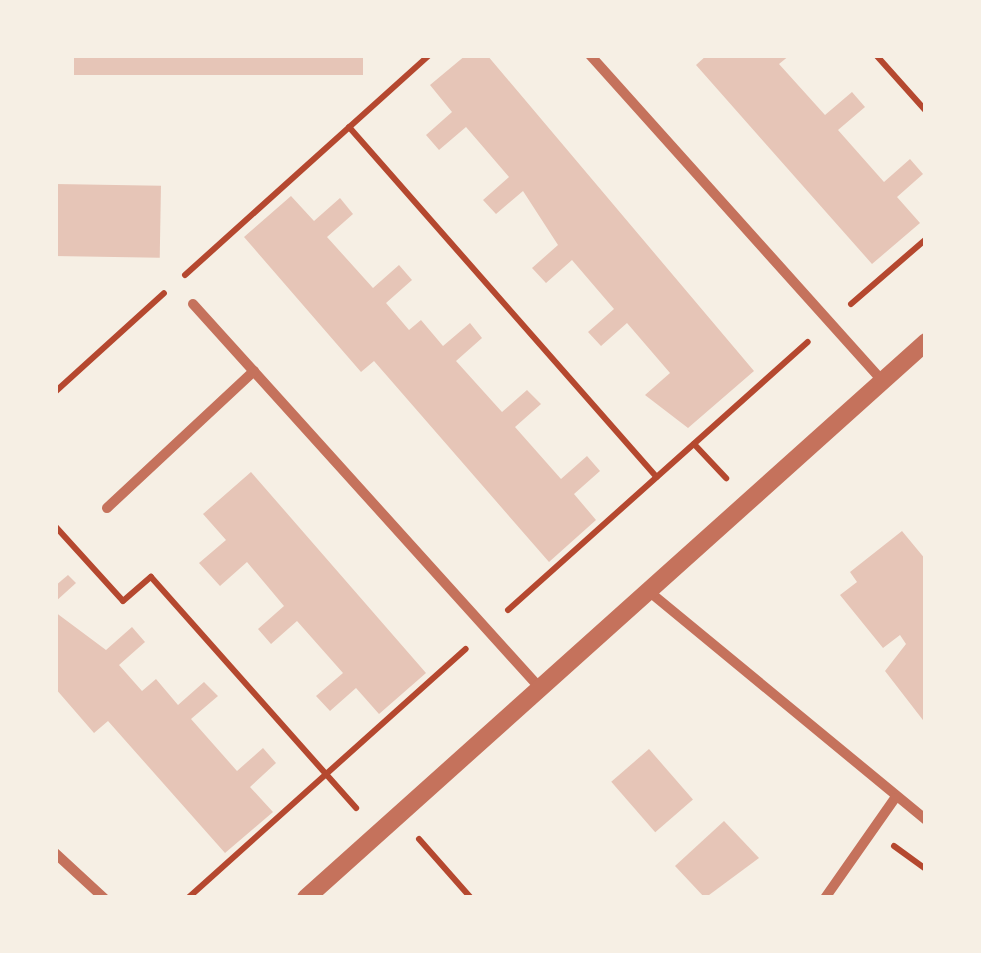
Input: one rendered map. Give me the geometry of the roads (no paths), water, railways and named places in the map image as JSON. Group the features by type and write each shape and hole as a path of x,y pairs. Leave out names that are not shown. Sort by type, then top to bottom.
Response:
{"street":[{"path":"597,57 828,324 883,381"},
{"path":"193,304 538,686"},
{"path":"306,898 646,589 926,342"},
{"path":"106,508 254,371"},
{"path":"646,589 926,820"},
{"path":"825,898 895,798"},
{"path":"55,853 104,898"}]}
